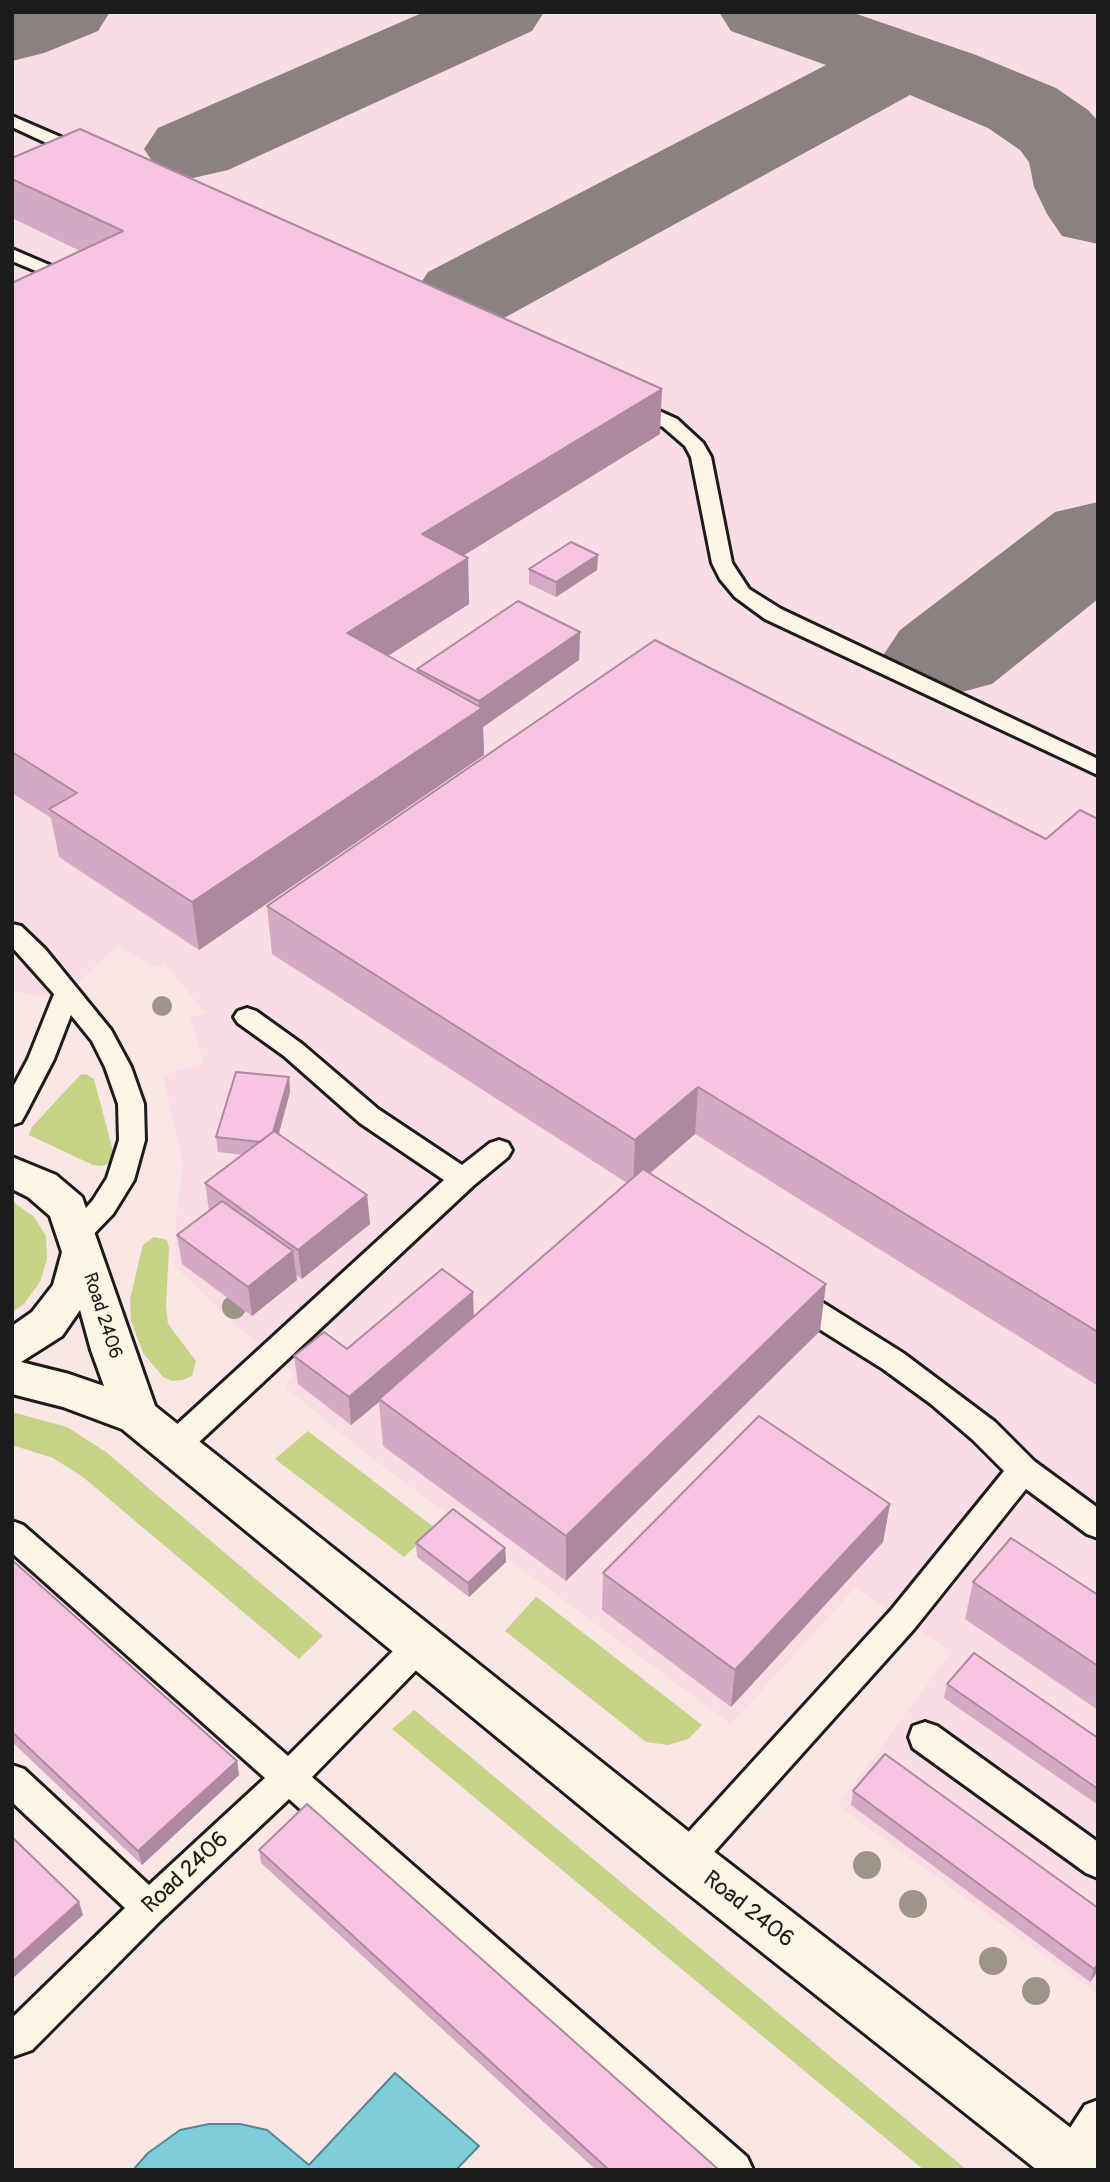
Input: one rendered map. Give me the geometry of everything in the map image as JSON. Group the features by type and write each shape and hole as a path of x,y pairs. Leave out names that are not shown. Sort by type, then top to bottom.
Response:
{"street":[{"name":"Road 2406","path":"12,1172 42,1186 68,1208 112,1350 155,1432"},
{"name":"Road 2406","path":"12,1348 47,1324 72,1290 79,1245"},
{"name":"Road 2406","path":"12,1377 69,1391 155,1432 685,1860 1076,2165"}],"lane":[{"path":"12,121 101,162"},
{"path":"12,254 48,271"},
{"path":"616,397 670,423 693,443 701,457 722,563 730,579 742,593 773,614 1098,768"},
{"path":"12,932 36,955 102,1036 118,1067 131,1104 132,1140 120,1180 79,1245"},
{"path":"12,1115 41,1059 66,994"},
{"path":"247,1017 293,1050 369,1116 463,1179"},
{"path":"155,1432 499,1150"},
{"path":"763,1280 893,1361 984,1431 1023,1470 1098,1525"},
{"path":"685,1860 903,1619 1023,1470"},
{"path":"12,1534 734,2170"},
{"name":"Road 2406","path":"12,2039 19,2037 149,1908 287,1779 418,1647"},
{"path":"925,1737 1098,1862"},
{"path":"12,1780 149,1908"},
{"path":"1076,2165 1098,2118"}],"shaded area":[{"path":"12,12 1098,12 1098,1994 838,1806 951,1652 855,1588 731,1724 369,1456 285,1387 295,1373 237,1326 175,1267 176,1217 183,1164 163,1075 204,1063 190,1017 205,1013 164,963 157,967 117,946 66,994 40,996 12,991"}],"green space":[{"path":"86,1074 94,1079 113,1151 108,1164 101,1166 93,1165 29,1135 32,1127 80,1075"},
{"path":"12,1201 34,1217 46,1236 47,1259 40,1282 24,1304 12,1312"},
{"path":"154,1237 167,1240 169,1248 166,1307 168,1324 196,1361 192,1376 183,1380 172,1381 163,1377 143,1353 131,1321 130,1299 143,1245"},
{"path":"12,1412 67,1427 106,1452 323,1636 299,1659 83,1477 53,1458 12,1445"},
{"path":"308,1431 435,1528 404,1557 275,1459"},
{"path":"536,1597 702,1725 688,1739 668,1745 646,1742 505,1631"},
{"path":"414,1710 967,2170 924,2170 392,1729"}],"water":[{"path":"395,2073 479,2146 456,2170 133,2170 148,2153 180,2130 209,2124 240,2124 267,2130 309,2165"}],"building":[{"path":"80,129 662,389 422,534 468,558 347,633 482,708 192,902 49,809 77,793 12,752 12,283 123,231 12,179 12,158"},
{"path":"571,542 598,555 556,582 529,569"},
{"path":"518,601 580,632 479,701 417,669"},
{"path":"655,640 1046,839 1080,810 1098,819 1098,1332 698,1087 635,1140 267,906"},
{"path":"236,1072 289,1077 273,1132 260,1142 216,1137"},
{"path":"274,1131 367,1195 298,1250 205,1183"},
{"path":"643,1169 826,1284 566,1536 379,1399"},
{"path":"222,1201 293,1251 248,1287 177,1235"},
{"path":"442,1269 473,1292 349,1397 294,1356 324,1332 347,1349"},
{"path":"759,1416 890,1504 735,1670 603,1573"},
{"path":"453,1509 505,1548 468,1583 416,1543"},
{"path":"1011,1538 1098,1595 1098,1666 973,1582"},
{"path":"12,1560 237,1761 138,1851 12,1732"},
{"path":"974,1653 1098,1738 1098,1789 947,1684"},
{"path":"885,1754 1098,1908 1098,1964 1094,1969 853,1791"},
{"path":"307,1804 719,2170 609,2170 259,1850"},
{"path":"12,1837 79,1902 12,1962"}],"taxiway":[{"path":"12,34 66,12"},
{"path":"193,149 500,12"},
{"path":"763,12 904,61"},
{"path":"466,295 904,61"},
{"path":"904,61 1022,108 1054,130 1077,158 1084,187 1098,214"},
{"path":"946,657 1098,538"}]}
